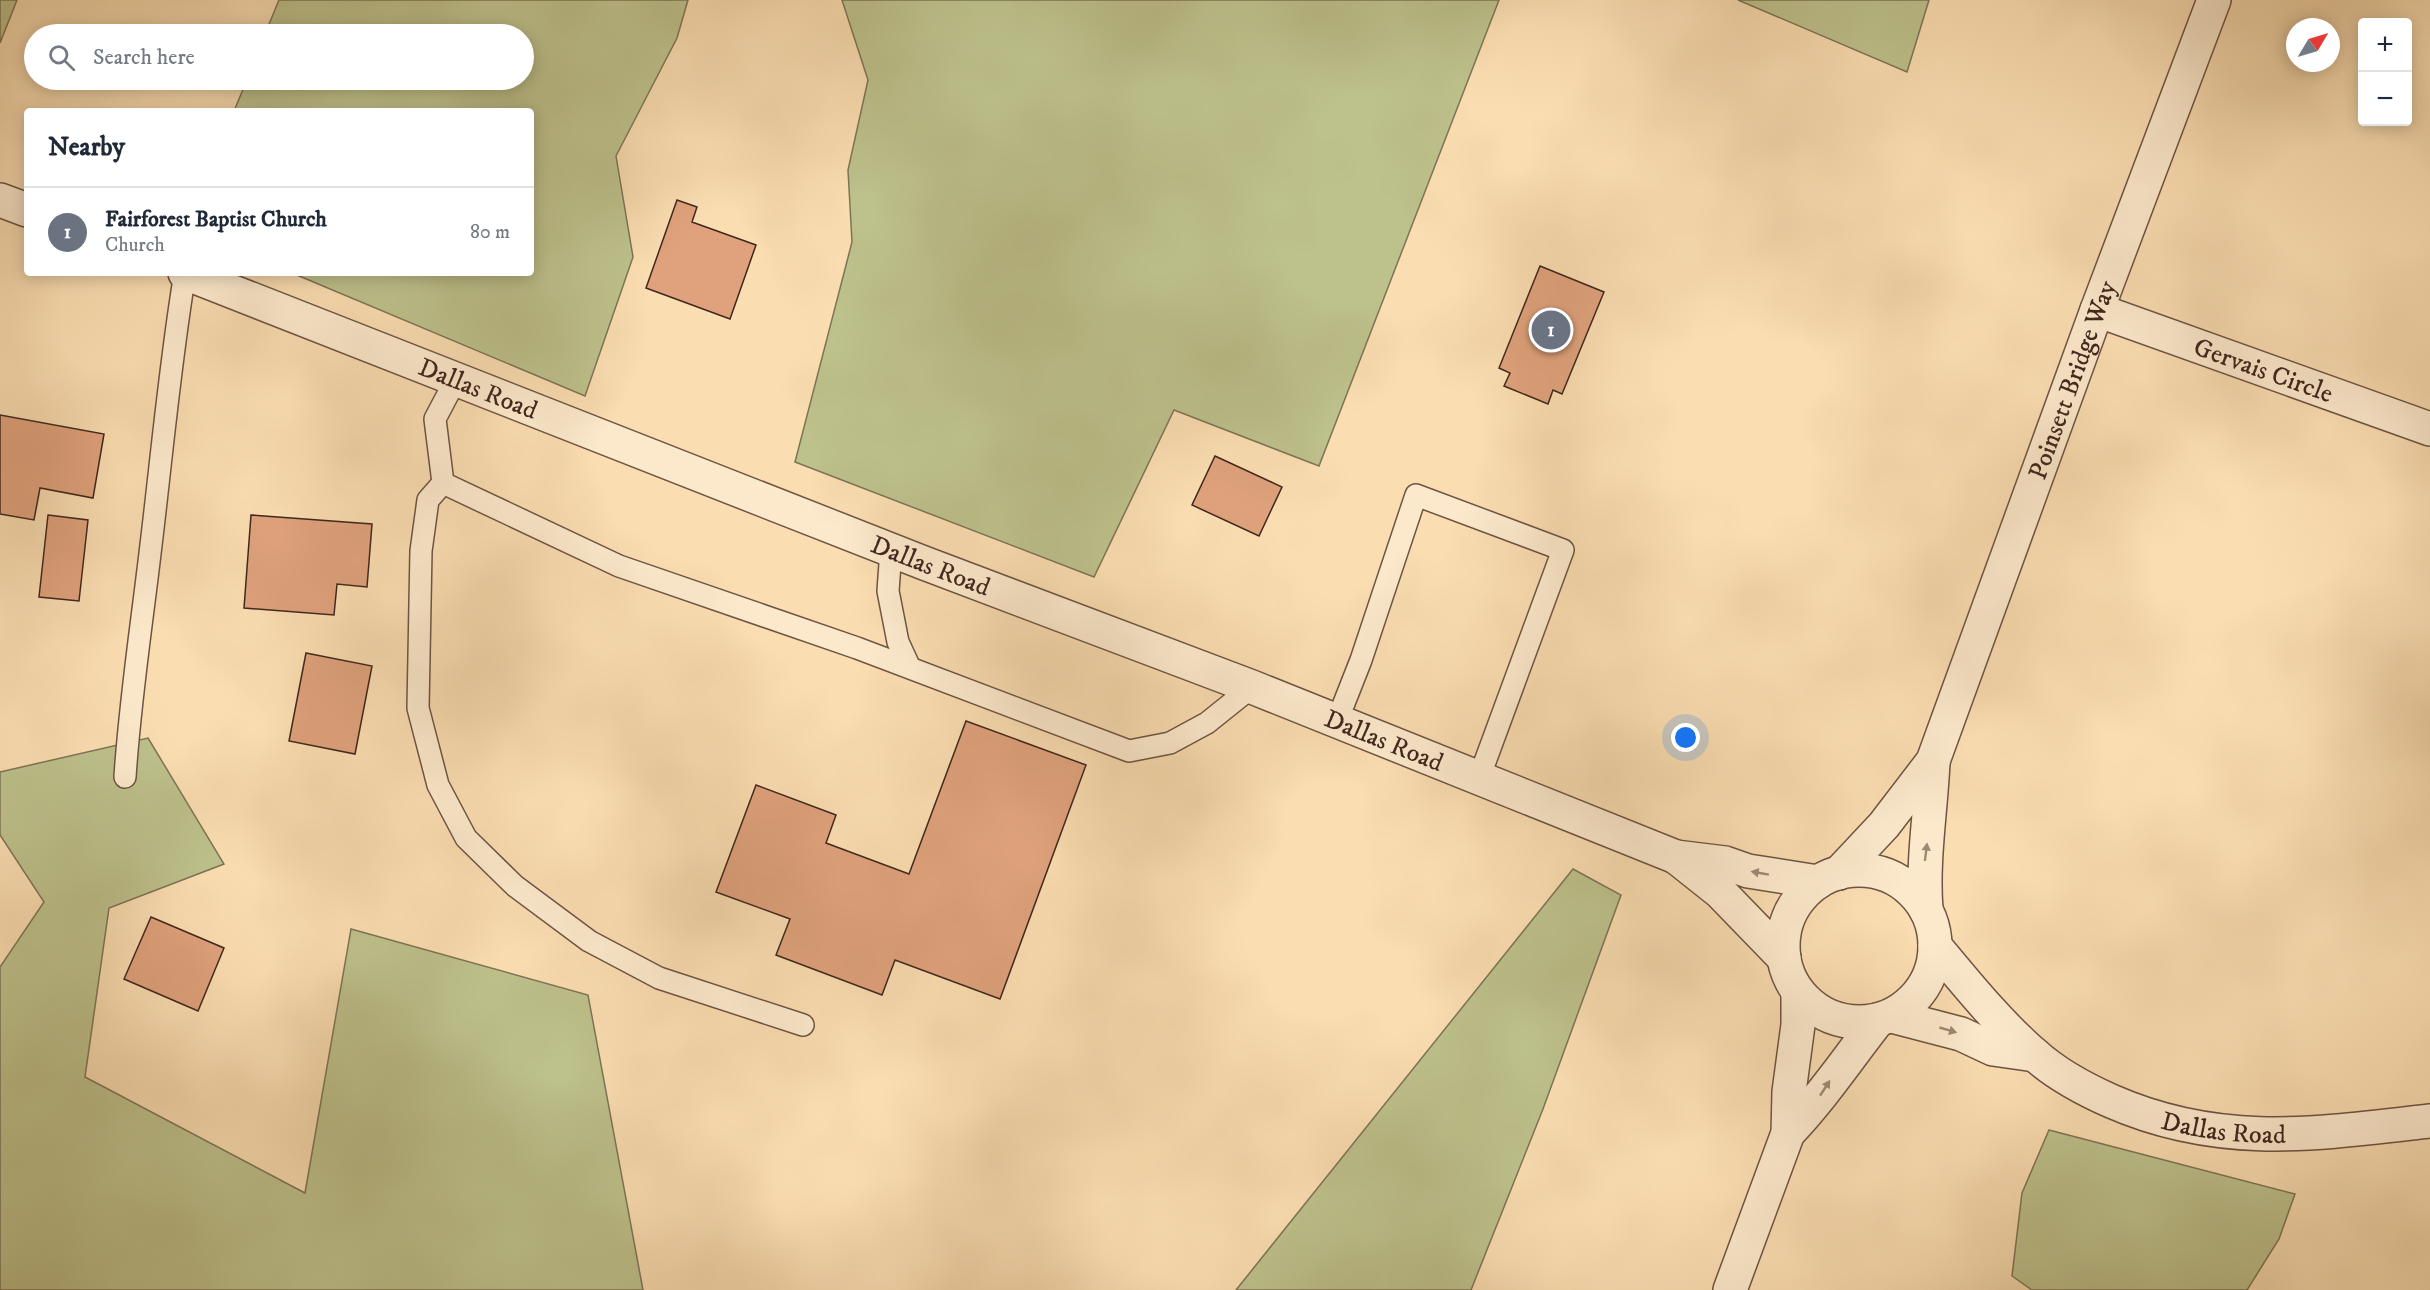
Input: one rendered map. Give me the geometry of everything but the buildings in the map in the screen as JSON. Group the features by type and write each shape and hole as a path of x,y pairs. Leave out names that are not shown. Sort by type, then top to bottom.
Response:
{"street":[{"name":"Poinsett Bridge Way","path":"1828,878 1884,825 1933,761 2097,310 2214,0"},
{"path":"0,200 24,209"},
{"name":"Dallas Road","path":"193,276 891,550 1252,687 1677,857 1725,863 1748,871 1828,878"},
{"name":"Gervais Circle","path":"2097,310 2430,429"},
{"name":"Poinsett Bridge Way","path":"1926,910 1923,876 1931,811 1933,761"},
{"name":"Dallas Road","path":"1677,857 1720,892 1784,958"},
{"path":"1788,1133 1814,1107 1829,1082 1885,1018 1910,1003 1923,987 1932,968 1935,946 1932,927 1926,910 1914,894 1898,881 1879,873 1859,870 1828,878 1801,897 1789,915 1783,936 1784,958 1789,975 1798,992 1814,1007 1833,1018 1855,1023 1885,1018"},
{"name":"Dallas Road","path":"1935,946 1980,999 2035,1055 2082,1088 2131,1110 2174,1123 2211,1131 2242,1134 2329,1133 2430,1121"},
{"path":"1730,1290 1788,1133 1789,1092 1798,1025 1798,992"},
{"name":"Dallas Road","path":"1885,1018 1961,1034 1993,1048 2035,1055"}],"lane":[{"path":"124,777 130,699 151,546 172,348 184,276"},
{"path":"456,379 435,419 443,483 428,501 421,551 418,708 438,785 466,838 515,886 588,941 659,978 804,1025"},
{"path":"443,483 619,567 910,668 1130,751 1170,743 1207,723 1252,687"},
{"path":"1337,721 1361,660 1416,495 1563,550 1479,778"},
{"path":"891,550 888,591 898,642 910,668"}],"green space":[{"path":"0,0 17,0 0,43"},
{"path":"279,0 688,0 677,38 616,156 633,257 585,396 299,276 534,276 534,108 235,108 243,90 534,90 534,24 269,24"},
{"path":"842,0 1499,0 1319,466 1174,410 1094,577 795,462 852,242 848,170 868,80"},
{"path":"1738,0 1929,0 1907,72"},
{"path":"148,738 224,864 109,908 85,1077 305,1193 351,929 588,995 643,1290 0,1290 0,967 44,902 0,835 0,772"},
{"path":"1573,869 1621,895 1543,1109 1471,1290 1236,1290"},
{"path":"2049,1130 2295,1194 2279,1239 2247,1290 2032,1290 2012,1276 2022,1193"}],"place":[{"name":"Fairforest Baptist Church","path":"1551,330"}]}
